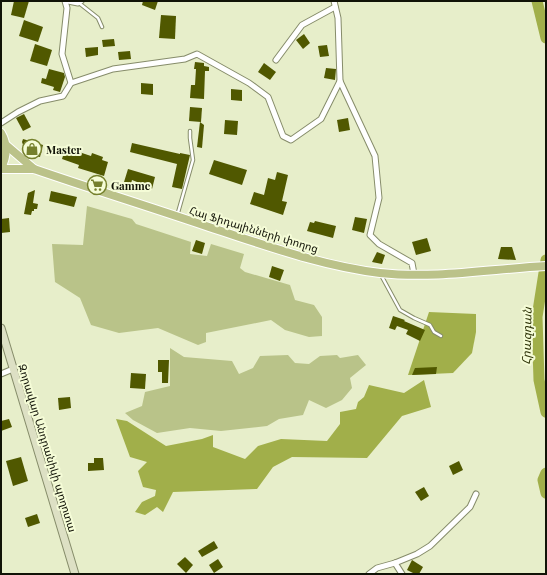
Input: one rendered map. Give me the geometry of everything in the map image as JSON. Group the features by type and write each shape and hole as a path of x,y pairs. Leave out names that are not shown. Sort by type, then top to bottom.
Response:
{"main road":[{"path":"1,133 6,145 6,153 1,169"},
{"name":"Հայ Ֆիդայինների փողոց","path":"6,145 34,169"},
{"name":"Հայ Ֆիդայինների փողոց","path":"1,169 34,169 295,256 353,269 380,273 414,274 460,273 546,266"},
{"name":"Զորավար Անդրանիկի պողոտա","path":"1,328 75,574"}],"street":[{"path":"71,83 62,54 67,8 66,1 79,2"},
{"path":"276,60 302,25 335,4 338,18 340,81 375,156 379,198 370,235 379,244 412,263 414,274"},
{"path":"1,123 18,112 40,101 63,96 71,83 113,69 185,59 197,54 249,83 268,97 283,136 291,140 321,119 340,81"},
{"path":"1,374 13,369"},
{"path":"369,574 377,568 395,563 417,554 430,546 470,507 476,494"},
{"path":"395,563 402,574"}],"lane":[{"path":"79,2 98,18 102,27"},
{"path":"177,216 193,160 190,131"},
{"path":"380,273 400,310 430,325 434,332 441,336"}],"shaded area":[{"path":"87,206 132,219 136,224 191,242 190,254 207,256 211,244 244,254 240,268 245,272 290,285 295,300 314,305 322,317 322,336 309,337 285,330 271,320 206,333 206,342 198,345 158,328 119,333 91,325 80,298 55,282 52,244 83,245"},
{"path":"429,312 476,314 476,332 472,353 453,373 408,375"},
{"path":"170,348 184,357 232,361 239,374 253,368 260,356 288,355 295,363 309,364 320,356 337,355 340,358 358,355 366,365 350,378 352,388 342,400 326,408 309,400 303,415 279,419 267,426 221,431 190,428 157,433 133,420 125,413 142,406 145,392 170,386"},
{"path":"424,380 431,407 402,416 367,458 292,457 273,467 257,489 173,492 163,512 157,507 145,515 135,512 142,502 155,496 156,490 143,487 138,471 147,462 130,457 116,419 127,421 166,446 202,439 213,435 213,447 245,459 258,446 281,439 327,441 340,424 340,412 356,409 358,402 364,397 369,385 404,393"}],"building":[{"path":"14,1 29,1 24,18 11,15"},
{"path":"143,1 158,1 155,10 142,5"},
{"path":"161,15 176,16 175,39 159,38"},
{"path":"24,20 43,27 38,42 19,36"},
{"path":"304,34 310,43 303,49 296,40"},
{"path":"114,39 115,46 103,47 102,40"},
{"path":"35,44 52,50 47,66 30,61"},
{"path":"327,45 329,56 320,57 318,46"},
{"path":"98,47 98,55 86,57 85,48"},
{"path":"130,51 131,59 119,60 118,52"},
{"path":"195,62 204,63 204,66 209,67 209,71 205,71 204,99 190,98 191,85 195,85"},
{"path":"264,63 276,72 270,80 258,72"},
{"path":"326,68 336,69 335,80 324,78"},
{"path":"49,69 64,73 65,77 60,92 53,90 54,87 41,83 42,78 46,79"},
{"path":"141,83 153,84 153,95 141,94"},
{"path":"231,89 242,90 242,101 231,100"},
{"path":"190,107 202,108 201,122 189,121"},
{"path":"24,114 31,127 23,131 16,118"},
{"path":"348,118 350,130 339,132 337,120"},
{"path":"225,120 238,121 237,135 224,134"},
{"path":"200,122 204,125 202,148 197,147"},
{"path":"23,139 43,145 40,157 26,153 22,142"},
{"path":"132,143 190,155 182,189 172,187 177,164 130,152"},
{"path":"66,146 77,149 76,151 91,156 92,153 103,157 102,160 108,162 104,176 78,168 79,165 62,159"},
{"path":"214,160 247,170 242,185 209,174"},
{"path":"128,169 155,177 152,189 144,188 141,186 142,184 132,180 131,184 124,182"},
{"path":"277,172 288,175 282,201 287,202 283,215 250,204 254,192 264,195 268,178 275,180"},
{"path":"35,190 33,203 38,204 37,209 32,211 31,215 24,214 28,193"},
{"path":"51,191 77,197 74,207 49,201"},
{"path":"355,217 367,219 364,233 352,230"},
{"path":"9,218 10,232 1,233 1,219"},
{"path":"315,221 336,226 333,238 307,231 310,222 314,223"},
{"path":"427,238 431,251 416,255 412,242"},
{"path":"196,240 205,243 202,254 192,251"},
{"path":"501,247 512,247 516,260 498,259"},
{"path":"377,252 385,255 382,264 372,262"},
{"path":"272,266 284,270 280,281 269,277"},
{"path":"393,316 425,330 420,341 406,334 408,330 397,326 395,330 389,328"},
{"path":"158,360 169,360 168,383 162,383 162,372 158,372"},
{"path":"437,367 436,374 412,375 415,368"},
{"path":"131,373 146,374 145,389 130,388"},
{"path":"70,397 71,408 59,410 58,398"},
{"path":"9,419 12,427 1,431 1,421"},
{"path":"21,457 28,481 13,486 6,461"},
{"path":"94,458 103,458 104,470 88,471 88,463 94,463"},
{"path":"459,461 463,470 453,475 449,466"},
{"path":"424,487 429,496 421,501 415,492"},
{"path":"37,514 40,523 28,527 25,518"},
{"path":"214,541 218,548 202,557 198,551"},
{"path":"185,557 193,565 186,573 177,564"},
{"path":"218,559 223,567 214,573 209,565"},
{"path":"412,560 423,567 419,574 415,574 407,570"}],"waterway":[{"name":"Հրազդան","path":"537,1 546,38"},
{"name":"Հրազդան","path":"546,260 537,317 539,380 546,412"},
{"name":"Հրազդան","path":"546,473 543,480 546,493"}],"place":[{"name":"Master","path":"32,149"},
{"name":"Gamme","path":"97,185"}]}
